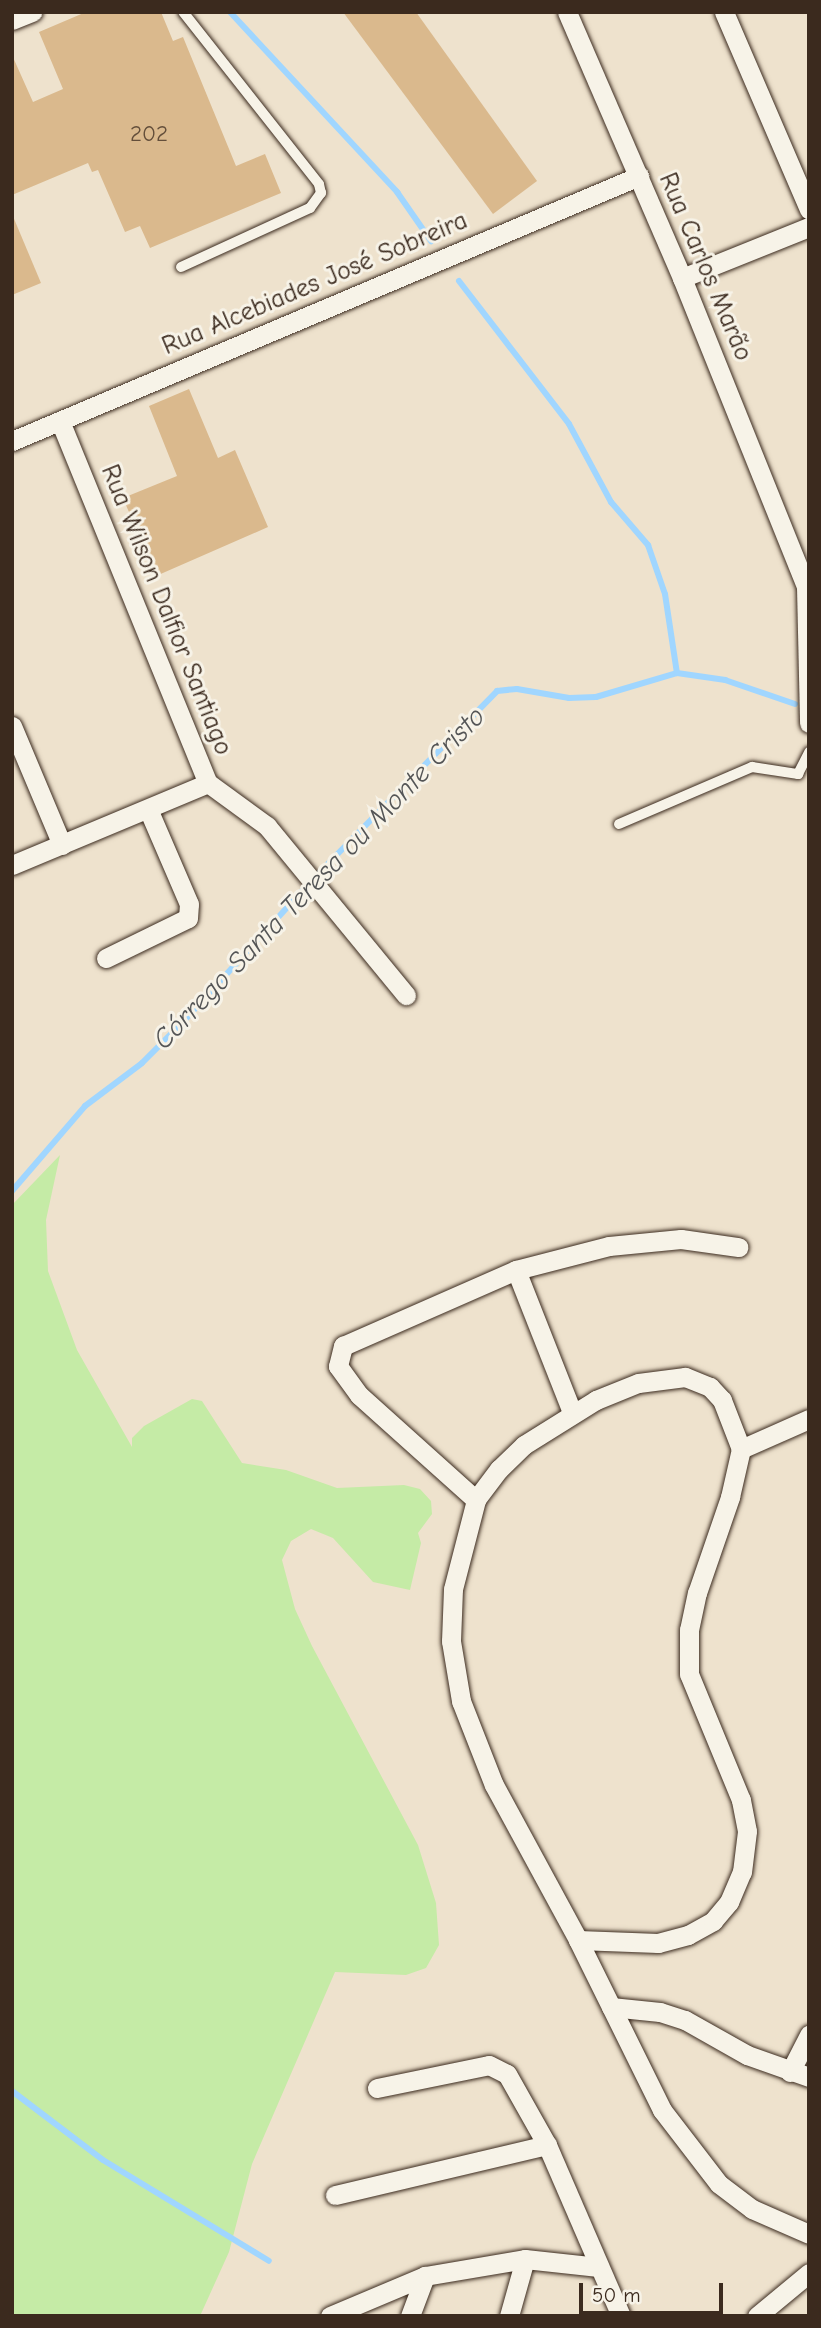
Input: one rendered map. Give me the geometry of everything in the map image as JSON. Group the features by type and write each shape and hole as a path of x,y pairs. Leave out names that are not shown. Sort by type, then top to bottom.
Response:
{"street":[{"path":"12,20 32,12"},
{"name":"Rua Carlos Marão","path":"567,12 682,278 808,589"},
{"path":"724,12 809,209"},
{"name":"Rua Alcebiades José Sobreira","path":"12,441 639,176"},
{"path":"682,278 809,227"},
{"name":"Rua Wilson Dalfior Santiago","path":"60,421 208,783 248,808 406,995"},
{"path":"808,589 809,723"},
{"path":"12,726 62,845"},
{"path":"12,866 208,783"},
{"path":"106,958 188,918 189,904 148,809"},
{"path":"476,1500 359,1395 338,1366 338,1357 343,1346 516,1270 650,1239 707,1240 738,1247"},
{"path":"516,1270 572,1412"},
{"path":"578,1940 658,1943 688,1935 713,1921 729,1902 742,1872 747,1831 741,1800 698,1706 689,1674 689,1630 697,1594 730,1497 741,1449 722,1400 710,1387 685,1377 638,1383 572,1412 524,1445 476,1500 453,1589 451,1641 461,1701 494,1785 578,1940 662,2110 719,2184 752,2209 809,2234"},
{"path":"741,1449 809,1419"},
{"path":"611,2007 660,2012 685,2020 799,2075 809,2035"},
{"path":"377,2088 489,2065 500,2068 514,2083 547,2146 617,2313"},
{"path":"335,2195 547,2146"},
{"path":"331,2316 425,2276 526,2259 599,2267"},
{"path":"509,2316 526,2259"},
{"path":"757,2316 809,2273"},
{"path":"410,2316 425,2276"}],"lane":[{"path":"181,267 310,208 321,193 320,184 183,12"},
{"path":"619,824 752,767 799,774 809,752"}],"green space":[{"path":"60,1155 46,1220 48,1271 77,1350 132,1447 132,1438 144,1426 192,1399 202,1401 242,1463 286,1470 337,1488 404,1485 420,1489 431,1501 432,1514 418,1533 421,1543 410,1590 373,1582 333,1538 311,1529 291,1541 282,1560 295,1609 312,1646 418,1845 436,1903 439,1945 426,1968 406,1975 335,1972 252,2164 229,2252 200,2316 12,2316 12,1205"}],"building":[{"path":"86,12 161,12 173,41 183,37 236,166 265,154 281,193 150,248 140,226 125,232 98,170 92,172 88,163 12,195 12,55 33,102 63,89 39,32"},
{"path":"343,12 416,12 537,181 493,214"},
{"path":"12,214 41,283 12,295"},
{"path":"189,389 218,458 235,450 268,527 156,576 123,498 177,476 149,406"}],"waterway":[{"path":"230,12 397,192 431,241"},
{"path":"459,281 569,424 611,502 648,545 665,594 677,673"},
{"name":"Córrego Santa Teresa ou Monte Cristo","path":"12,1191 85,1106 142,1063 182,1023 314,878 497,691 517,689 569,698 596,697 677,673 725,680 795,704"},
{"path":"12,2091 103,2160 269,2261"}]}
